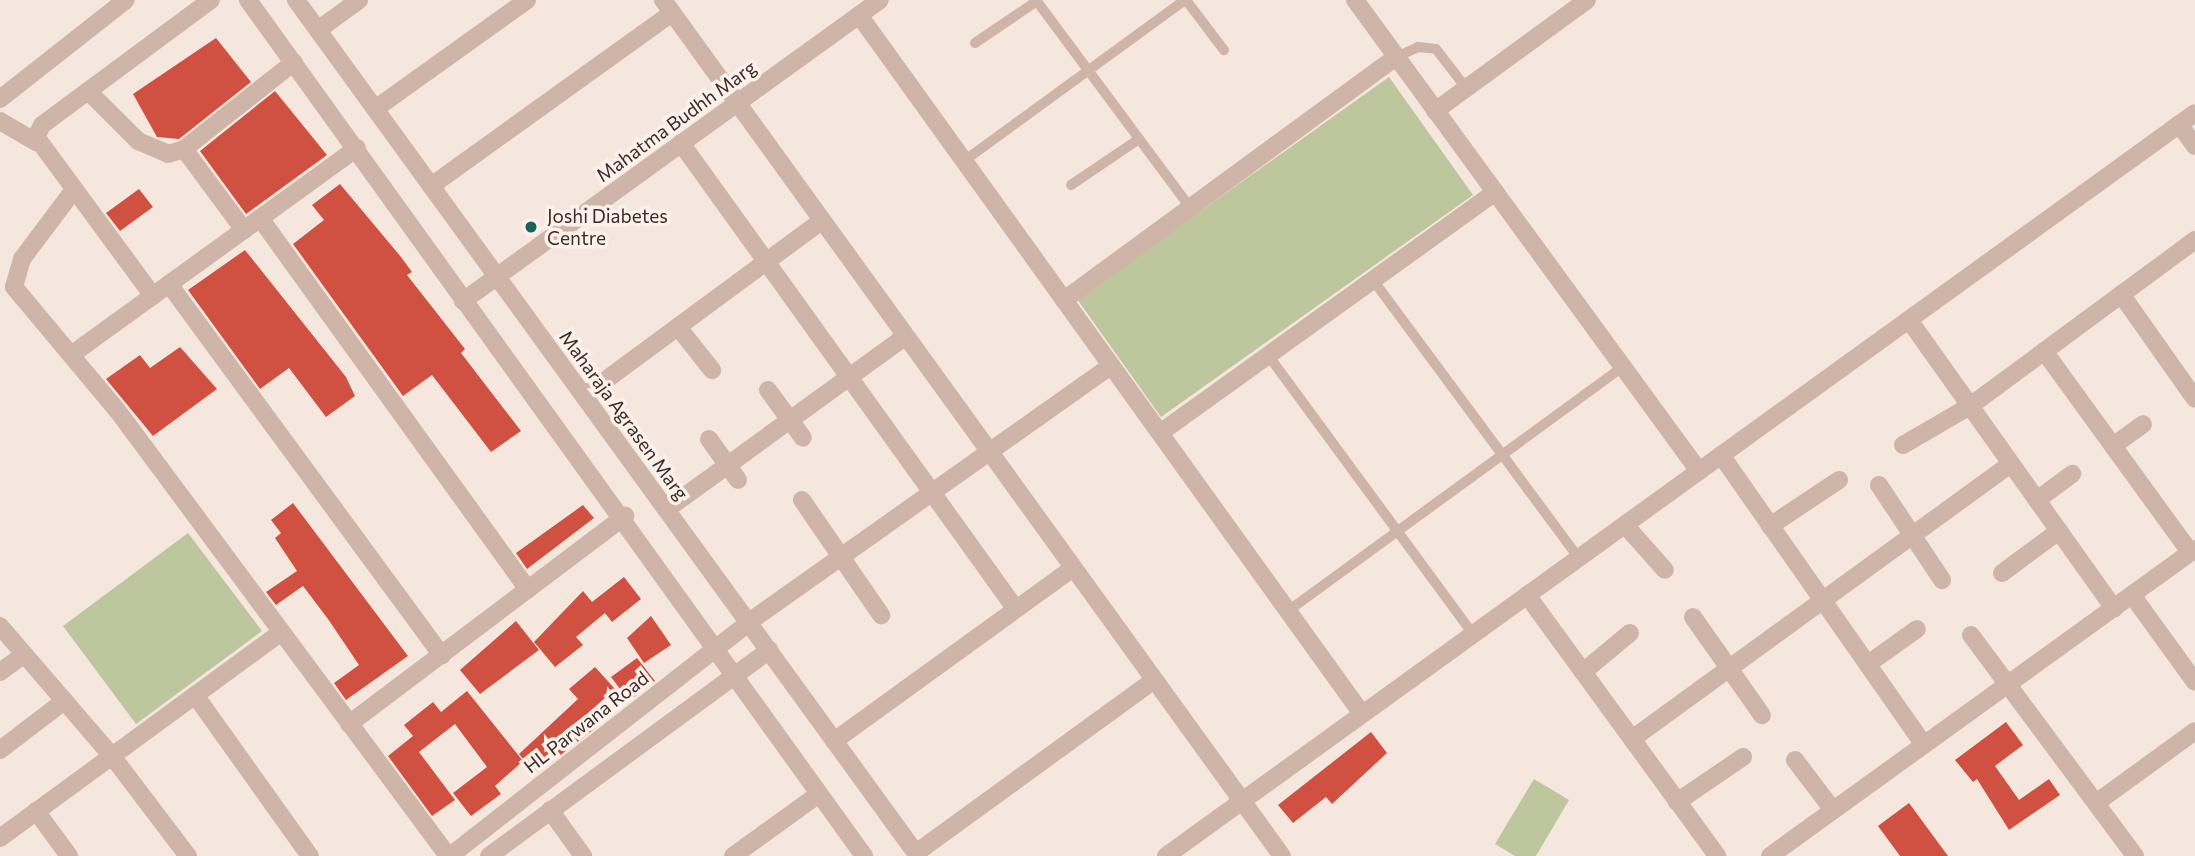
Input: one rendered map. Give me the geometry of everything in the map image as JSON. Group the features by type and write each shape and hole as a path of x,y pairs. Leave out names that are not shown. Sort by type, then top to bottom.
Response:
{"street":[{"path":"0,99 127,0"},
{"path":"36,142 42,125 211,0"},
{"path":"248,0 463,301 625,516 864,856"},
{"name":"Maharaja Agrasen Marg","path":"296,0 917,855"},
{"path":"318,30 359,0"},
{"path":"375,109 527,0"},
{"name":"Mahatma Budhh Marg","path":"463,301 880,0"},
{"path":"1354,0 1699,471"},
{"path":"1435,110 1587,0"},
{"path":"431,186 668,6 1282,856"},
{"path":"859,15 1362,714"},
{"path":"1063,300 1396,57"},
{"path":"88,91 155,153 184,149 294,62"},
{"path":"1166,856 2195,113"},
{"path":"0,121 36,142 153,296"},
{"path":"2179,124 2195,146"},
{"path":"681,143 764,263 1015,608"},
{"path":"71,355 356,148"},
{"path":"184,149 244,230"},
{"path":"73,191 13,275 14,287 71,355 449,856"},
{"path":"1160,433 1495,192"},
{"path":"260,218 528,590"},
{"path":"584,396 821,221"},
{"path":"1903,445 1970,405 2195,240"},
{"path":"169,284 442,656"},
{"path":"2121,294 2193,393"},
{"path":"1909,320 2114,608"},
{"path":"678,327 712,370"},
{"path":"667,509 846,375 905,337"},
{"path":"1770,856 2193,551 2044,351"},
{"name":"HL Parwana Road","path":"449,856 715,646 1111,366"},
{"path":"768,390 803,438"},
{"path":"2113,446 2143,424"},
{"path":"709,439 738,480"},
{"path":"1721,455 1924,745"},
{"path":"1632,739 2011,464"},
{"path":"2037,500 2072,474"},
{"path":"1770,526 1839,480"},
{"path":"1879,485 1942,580"},
{"path":"802,500 881,615"},
{"path":"349,724 625,516"},
{"path":"1625,525 1665,570"},
{"path":"2002,573 2059,531"},
{"path":"834,741 1073,568"},
{"path":"1527,595 1717,856"},
{"path":"2132,595 2195,682"},
{"path":"1693,617 1762,715"},
{"path":"0,626 112,756 188,856"},
{"path":"1868,664 1917,629"},
{"path":"0,838 281,632"},
{"path":"1583,672 1630,634"},
{"path":"1971,635 2135,856"},
{"path":"489,856 769,650"},
{"path":"0,672 23,655"},
{"path":"917,855 1154,680"},
{"path":"195,695 310,856"},
{"path":"0,750 64,701"},
{"path":"2096,803 2195,731"},
{"path":"1677,802 1742,757"},
{"path":"1795,760 1833,810"},
{"path":"733,856 819,793"},
{"path":"550,810 583,856"},
{"path":"36,811 69,856"}],"lane":[{"path":"975,43 1036,0 1190,207"},
{"path":"964,161 1186,0 1224,50"},
{"path":"1396,57 1418,47 1436,49 1466,88"},
{"path":"1071,186 1139,139"},
{"path":"1373,280 1579,558"},
{"path":"1268,355 1473,634"},
{"path":"1288,611 1623,367"}],"green space":[{"path":"1389,77 1473,195 1161,417 1077,299"},
{"path":"188,533 262,631 136,724 63,626"},
{"path":"1534,779 1569,800 1536,856 1515,856 1495,844"}],"building":[{"path":"216,38 251,82 179,139 157,137 133,94"},
{"path":"275,91 327,155 246,214 200,151"},
{"path":"340,184 412,272 407,275 465,349 461,353 521,431 491,452 432,375 403,396 293,244 324,220 312,205"},
{"path":"139,189 153,207 120,231 106,213"},
{"path":"245,250 346,377 355,396 326,417 289,368 260,389 188,290"},
{"path":"180,347 217,389 153,436 106,379 140,355 150,368"},
{"path":"293,503 408,656 346,700 334,683 359,665 328,619 303,586 276,605 266,592 297,571 275,538 281,533 271,520"},
{"path":"583,505 594,518 527,569 516,553"},
{"path":"624,577 641,599 612,622 605,613 576,637 583,645 555,667 534,642 583,591 592,602"},
{"path":"651,616 671,645 644,663 627,638"},
{"path":"516,621 539,650 480,694 460,670"},
{"path":"637,658 655,681 629,701 611,677"},
{"path":"595,667 615,689 587,714 597,727 536,774 519,754 578,699 569,689"},
{"path":"467,691 523,761 495,786 501,794 471,816 453,793 487,767 455,724 419,752 455,800 432,816 388,756 413,736 404,725 433,702 441,712"},
{"path":"2006,722 2023,745 1995,766 2019,800 2049,779 2060,795 2009,830 1977,779 1973,782 1955,760"},
{"path":"1371,732 1387,753 1332,804 1326,797 1293,823 1278,805"},
{"path":"1909,803 1948,856 1900,856 1878,826"}],"place":[{"name":"Joshi Diabetes Centre","path":"531,227"}]}
